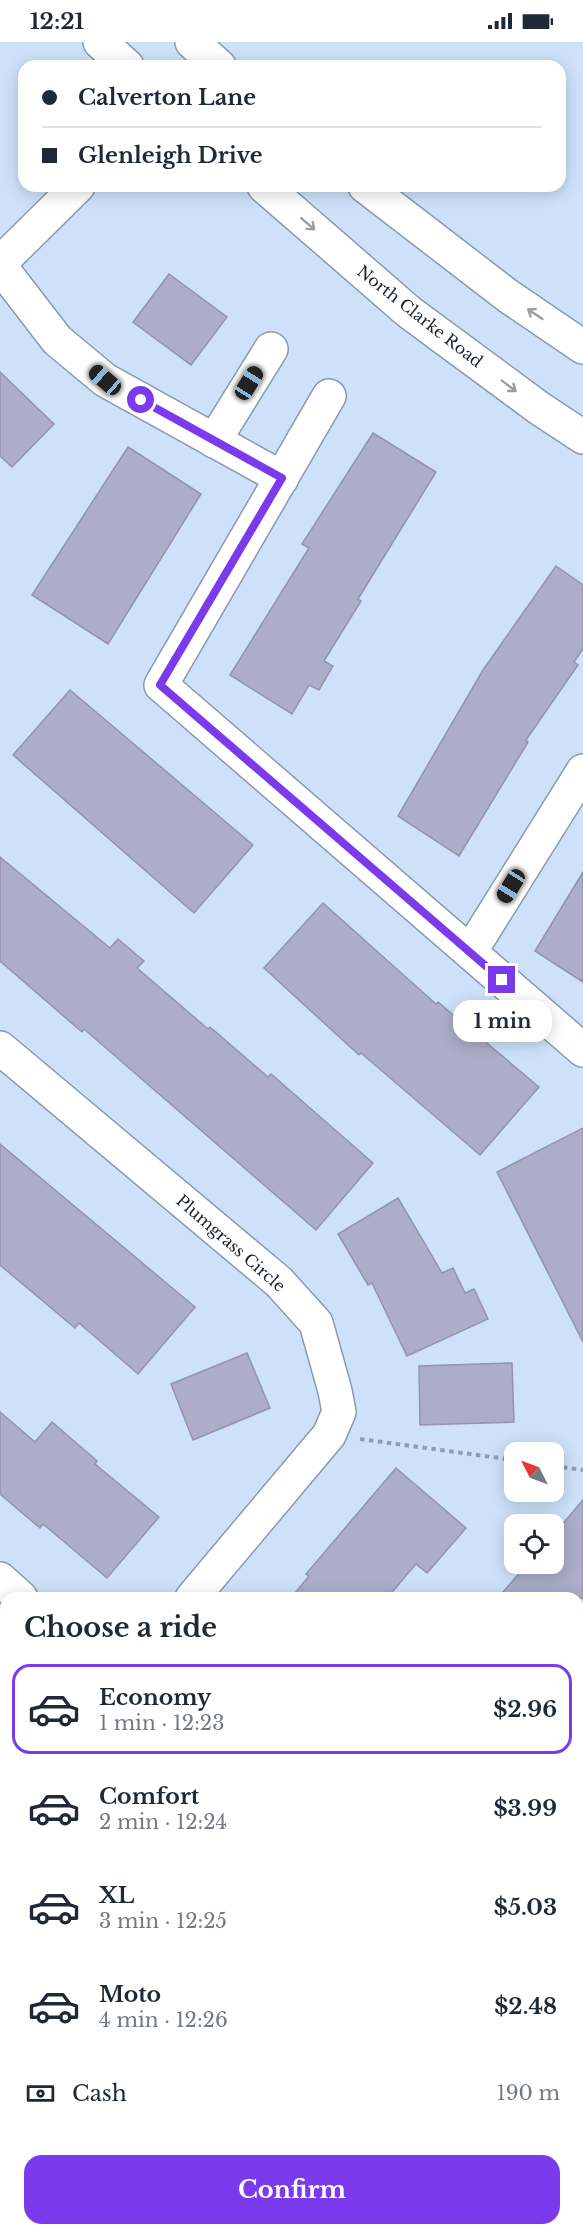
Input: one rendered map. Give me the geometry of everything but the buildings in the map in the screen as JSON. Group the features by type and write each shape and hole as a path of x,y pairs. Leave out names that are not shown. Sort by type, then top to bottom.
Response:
{"street":[{"path":"100,42 120,60"},
{"path":"72,192 0,264 57,340 105,380 282,478"},
{"name":"North Clarke Road","path":"271,192 410,312 539,408 583,437"},
{"path":"373,192 508,296 583,347"},
{"path":"214,441 271,349"},
{"path":"329,396 160,685 583,1050"},
{"path":"470,952 583,771"},
{"name":"Plumgrass Circle","path":"0,1048 279,1282 315,1323 339,1412 329,1435 197,1592"},
{"path":"0,1579 14,1592"}],"path":[{"path":"329,1435 504,1459"},
{"path":"564,1467 583,1470"}],"route":[{"path":"141,400 282,478 160,685 502,980"}]}
